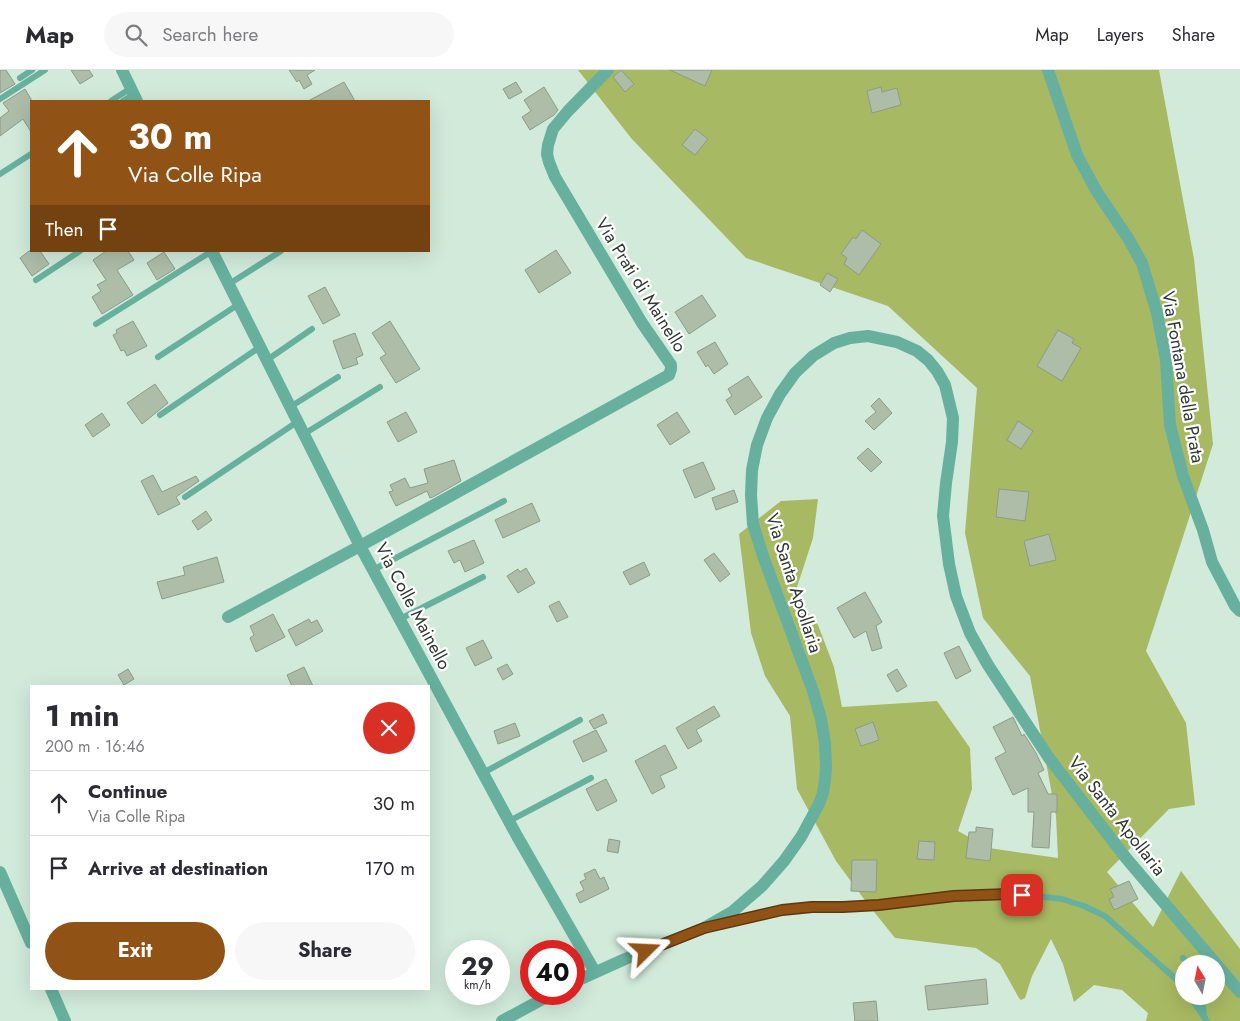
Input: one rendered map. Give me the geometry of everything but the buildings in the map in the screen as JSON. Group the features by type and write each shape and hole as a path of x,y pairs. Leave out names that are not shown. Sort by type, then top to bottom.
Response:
{"street":[{"path":"122,70 131,96"},
{"name":"Via Prati di Mainello","path":"360,546 666,377 671,372 670,365 612,274 549,162 548,145 553,129 568,110 608,70"},
{"name":"Via Fontana della Prata","path":"1048,70 1077,155 1097,192 1128,238 1142,263 1166,360 1170,425 1183,476 1203,530 1212,562 1235,606 1240,611"},
{"name":"Via Colle Mainello","path":"213,252 360,546 509,821 595,972"},
{"name":"Via Santa Apollaria","path":"585,977 634,955 704,928 732,912 762,886 784,861 814,814 826,780 825,743 821,719 813,691 762,556 753,524 752,470 757,445 767,418 780,394 795,373 813,356 834,343 850,338 868,336 897,342 918,351 937,371 945,385 953,418 943,516 949,564 956,596 974,641 1049,758 1126,858 1208,955"},
{"path":"228,617 360,546"},
{"path":"0,872 30,941"},
{"name":"Via Santa Apollaria","path":"1225,974 1240,992"},
{"path":"51,990 65,1021"},
{"path":"502,1021 532,1005"}],"lane":[{"path":"20,78 32,70"},
{"path":"0,99 45,70"},
{"path":"115,100 131,96"},
{"path":"0,174 30,155"},
{"path":"36,280 78,252"},
{"path":"96,324 210,252"},
{"path":"229,284 279,252"},
{"path":"158,357 238,304"},
{"path":"266,360 312,329"},
{"path":"160,415 260,347"},
{"path":"290,407 338,377"},
{"path":"304,434 380,387"},
{"path":"184,497 298,422"},
{"path":"373,570 504,501"},
{"path":"400,619 483,577"},
{"path":"483,773 580,720"},
{"path":"509,821 592,778"},
{"path":"704,928 782,910 864,906 954,896 1009,894 1036,896 1062,899 1084,906 1105,916 1175,978"},
{"path":"1195,1005 1205,1019"},
{"path":"1203,1005 1205,1019"}],"green space":[{"path":"578,70 1159,70 1194,259 1213,444 1146,651 1186,723 1195,805 1169,809 1107,872 1153,927 1181,871 1240,949 1240,1021 1146,1021 1148,1013 1122,990 1094,985 1074,1002 1063,964 1051,939 1032,976 1025,998 1021,1000 1000,964 976,948 895,938 836,861 797,789 790,716 765,676 751,633 739,534 781,501 818,499 813,538 794,596 818,625 834,667 842,707 937,701 970,748 972,789 958,831 989,848 1058,858 1056,816 1030,676 983,618 965,533 977,388 888,306 746,258 631,138"}],"route":[{"path":"646,951 704,928 782,910 824,906 879,905 954,896 1022,895"}]}
